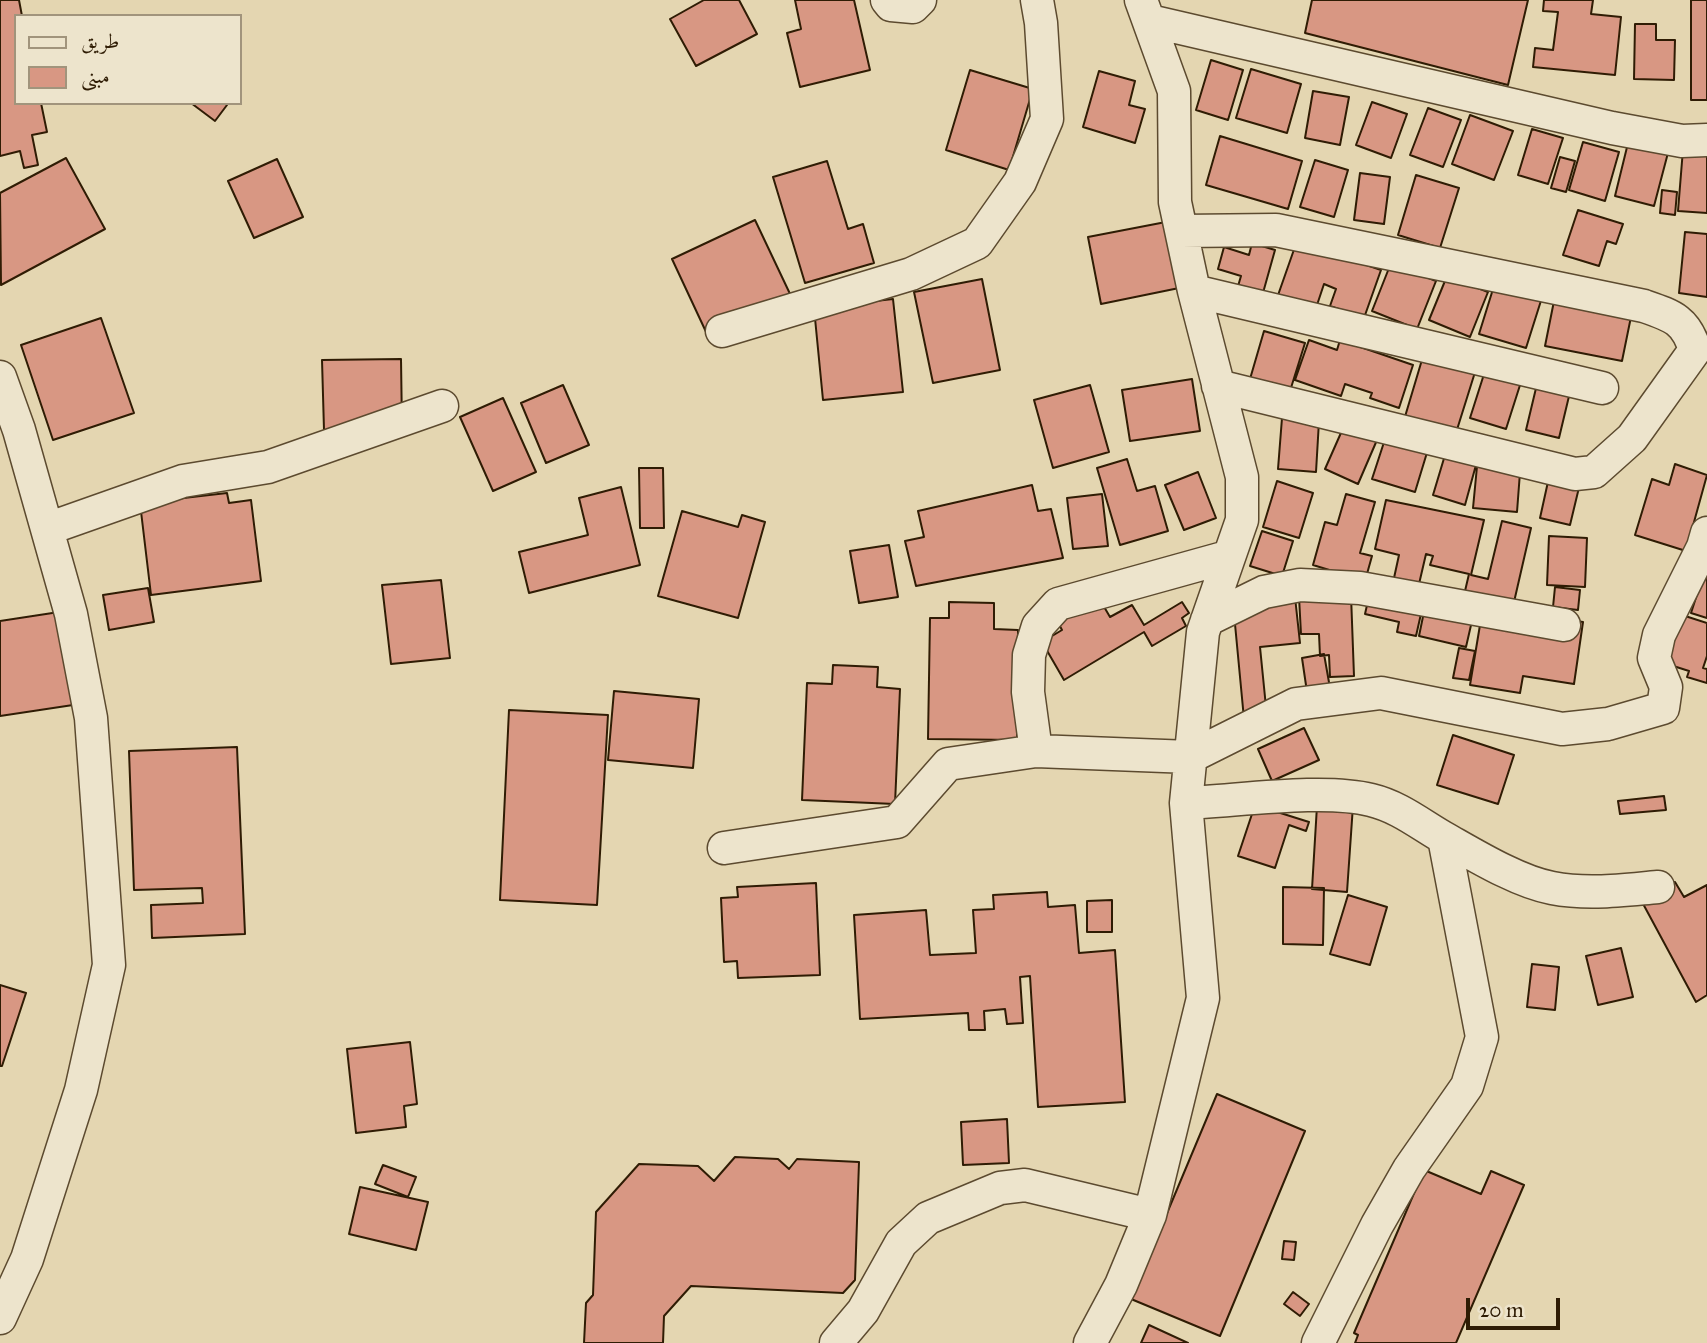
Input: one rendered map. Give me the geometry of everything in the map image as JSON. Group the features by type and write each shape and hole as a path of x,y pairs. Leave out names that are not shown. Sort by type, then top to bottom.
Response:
{"street":[{"path":"887,0 891,5 914,7 920,0"},
{"path":"722,331 911,274 977,243 1020,182 1047,119 1037,0"},
{"path":"1145,11 1612,128 1682,141 1707,139"},
{"path":"1090,1343 1121,1285 1150,1215 1203,998 1186,803 1207,620 1242,520 1242,477 1194,291 1175,202 1174,90 1145,11"},
{"path":"1182,231 1276,230 1644,306 1698,327 1695,350 1632,438 1594,472 1575,474 1218,386"},
{"path":"1194,291 1602,388"},
{"path":"0,377 71,614 91,718 109,965 77,1103 27,1259 0,1318"},
{"path":"47,529 183,481 268,467 442,405"},
{"path":"724,848 897,822 948,764 1036,751 1190,757 1296,704 1336,696 1381,693 1562,729 1608,724 1663,708 1666,687 1654,658 1659,635 1703,547 1707,533"},
{"path":"1036,751 1028,692 1029,655 1038,626 1058,604 1227,557"},
{"path":"1207,620 1264,593 1300,586 1360,588 1564,625"},
{"path":"1186,803 1341,796 1371,800 1401,810 1444,838 1502,869 1551,888 1607,892 1658,887"},
{"path":"1318,1343 1409,1169 1467,1086 1482,1037 1444,838"},
{"path":"836,1343 863,1311 901,1243 928,1218 1000,1188 1025,1185 1150,1215"}],"building":[{"path":"0,0 19,0 22,14 14,14 14,105 41,105 47,132 32,135 38,165 24,168 20,151 0,156"},
{"path":"704,0 739,0 757,34 696,66 670,19"},
{"path":"795,0 854,0 870,70 800,87 787,33 801,29"},
{"path":"1312,0 1528,0 1508,85 1305,33"},
{"path":"1544,0 1593,0 1591,14 1621,17 1615,75 1533,67 1535,48 1553,50 1558,12 1543,11"},
{"path":"1691,0 1707,0 1707,100 1691,100"},
{"path":"1635,24 1656,24 1656,40 1675,40 1674,80 1634,79"},
{"path":"1211,60 1243,70 1228,120 1196,110"},
{"path":"1251,69 1301,84 1287,133 1236,118"},
{"path":"970,70 1033,89 1009,170 946,150"},
{"path":"1099,71 1135,81 1129,105 1145,109 1135,143 1083,127"},
{"path":"1313,91 1349,97 1340,145 1305,138"},
{"path":"1372,102 1407,114 1391,158 1356,145"},
{"path":"194,105 227,105 215,121"},
{"path":"1428,108 1461,120 1443,167 1410,155"},
{"path":"1470,115 1513,131 1494,180 1452,164"},
{"path":"1532,129 1563,138 1548,184 1518,175"},
{"path":"1220,136 1302,161 1288,209 1206,185"},
{"path":"1629,139 1669,149 1654,206 1615,196"},
{"path":"1583,142 1619,152 1605,201 1569,190"},
{"path":"1683,149 1707,150 1707,213 1678,211"},
{"path":"1560,157 1575,161 1566,192 1551,188"},
{"path":"66,158 105,229 1,285 0,193"},
{"path":"277,159 303,217 254,238 228,181"},
{"path":"1315,160 1348,170 1334,217 1300,207"},
{"path":"827,161 848,229 863,224 874,263 805,283 773,177"},
{"path":"1360,173 1390,177 1384,224 1354,220"},
{"path":"1416,175 1459,188 1440,248 1398,235"},
{"path":"1662,190 1677,192 1675,215 1660,213"},
{"path":"1578,210 1623,224 1616,244 1607,241 1599,266 1563,255"},
{"path":"755,220 791,296 707,334 672,259"},
{"path":"1171,221 1184,287 1101,304 1088,237"},
{"path":"1685,232 1707,234 1707,297 1679,293"},
{"path":"1297,241 1381,270 1364,318 1330,306 1336,289 1324,284 1315,311 1277,298"},
{"path":"1252,243 1275,250 1261,300 1236,293 1241,276 1218,269 1224,247 1249,255"},
{"path":"1391,263 1436,281 1417,329 1372,311"},
{"path":"1498,273 1545,288 1526,348 1479,334"},
{"path":"1447,276 1488,292 1470,337 1429,320"},
{"path":"982,279 1000,370 933,383 914,292"},
{"path":"893,299 903,392 823,400 814,308"},
{"path":"1554,301 1634,302 1622,361 1545,346"},
{"path":"101,318 134,413 53,440 21,345"},
{"path":"1264,331 1305,343 1290,391 1250,379"},
{"path":"1309,340 1337,350 1340,340 1413,365 1399,408 1370,398 1372,393 1345,384 1341,396 1295,380"},
{"path":"1424,353 1476,369 1455,436 1404,420"},
{"path":"401,359 402,428 324,430 322,360"},
{"path":"1485,371 1521,382 1506,429 1470,418"},
{"path":"1192,379 1200,431 1130,441 1122,390"},
{"path":"1537,384 1570,392 1559,438 1526,430"},
{"path":"563,385 589,445 546,463 521,403"},
{"path":"1090,385 1109,452 1053,468 1034,400"},
{"path":"503,398 536,472 493,491 460,417"},
{"path":"1282,418 1319,421 1316,472 1278,469"},
{"path":"1344,426 1377,440 1358,484 1325,469"},
{"path":"1387,433 1429,446 1415,492 1372,479"},
{"path":"1448,445 1479,454 1465,505 1433,495"},
{"path":"1478,456 1521,459 1517,512 1473,508"},
{"path":"1127,459 1137,491 1155,486 1168,531 1120,545 1097,468"},
{"path":"1675,464 1707,475 1686,551 1635,535 1652,479 1669,485"},
{"path":"639,468 663,468 664,528 640,528"},
{"path":"1551,468 1582,475 1570,525 1540,518"},
{"path":"1198,472 1216,518 1184,530 1165,485"},
{"path":"1277,481 1313,493 1299,538 1263,527"},
{"path":"1032,485 1038,511 1051,509 1063,558 916,586 905,541 924,537 918,511"},
{"path":"621,487 640,565 529,593 519,552 588,535 579,498"},
{"path":"227,493 229,503 251,500 261,581 151,595 140,503"},
{"path":"1102,494 1108,546 1073,549 1067,498"},
{"path":"1346,494 1375,502 1360,553 1372,556 1365,581 1313,565 1325,522 1337,525"},
{"path":"1386,500 1484,520 1471,575 1488,579 1502,521 1531,528 1514,602 1465,591 1469,574 1430,565 1433,556 1426,554 1419,584 1394,578 1399,555 1375,549"},
{"path":"682,511 738,527 742,515 765,522 738,618 658,596"},
{"path":"1262,531 1293,541 1282,576 1250,566"},
{"path":"1549,536 1587,538 1585,587 1547,585"},
{"path":"889,545 898,597 859,603 850,551"},
{"path":"1703,576 1707,578 1707,618 1691,613"},
{"path":"441,580 450,658 391,664 382,585"},
{"path":"1372,583 1425,596 1416,636 1397,632 1399,622 1365,614"},
{"path":"1555,587 1580,590 1578,610 1553,607"},
{"path":"148,588 154,622 109,630 103,595"},
{"path":"1096,593 1110,617 1132,605 1144,625 1182,602 1189,613 1182,618 1186,626 1152,646 1144,632 1064,680 1042,642 1062,630 1055,617"},
{"path":"1351,595 1354,676 1330,677 1329,655 1320,656 1319,634 1301,634 1299,597"},
{"path":"1295,597 1300,643 1260,647 1267,717 1244,719 1233,603"},
{"path":"949,602 994,603 994,629 1018,630 1017,740 928,739 930,618 949,618"},
{"path":"1426,602 1474,612 1466,647 1419,636"},
{"path":"1483,607 1583,622 1574,684 1523,676 1520,693 1470,685"},
{"path":"59,612 73,705 0,716 0,621"},
{"path":"1682,615 1707,623 1707,656 1703,668 1707,669 1707,683 1687,677 1689,671 1667,664"},
{"path":"1459,648 1475,651 1469,680 1453,678"},
{"path":"1324,654 1330,688 1307,692 1302,658"},
{"path":"833,665 878,667 877,687 900,689 895,804 802,800 807,683 832,684"},
{"path":"614,691 699,699 693,768 608,760"},
{"path":"509,710 608,715 597,905 500,900"},
{"path":"1304,728 1319,760 1272,781 1258,749"},
{"path":"1453,735 1514,755 1498,804 1437,785"},
{"path":"237,747 245,934 152,938 151,905 203,903 202,888 134,890 129,751"},
{"path":"1318,789 1354,791 1347,892 1312,889"},
{"path":"1664,796 1666,810 1620,814 1618,801"},
{"path":"1255,805 1309,822 1306,831 1289,825 1275,868 1238,856"},
{"path":"1675,882 1684,897 1707,885 1707,995 1696,1002 1641,900"},
{"path":"816,883 820,975 738,978 737,961 724,962 721,898 738,897 737,887"},
{"path":"1283,887 1324,888 1323,945 1283,944"},
{"path":"1047,892 1048,907 1075,905 1079,953 1115,950 1125,1102 1038,1107 1030,976 1020,977 1023,1023 1007,1024 1005,1009 984,1011 985,1030 969,1030 968,1013 860,1019 854,915 926,910 930,955 976,953 973,910 994,909 993,895"},
{"path":"1348,895 1387,907 1370,965 1330,954"},
{"path":"1112,900 1112,932 1087,932 1087,901"},
{"path":"1621,948 1633,997 1598,1005 1586,956"},
{"path":"1532,964 1559,967 1555,1010 1527,1007"},
{"path":"0,985 26,993 2,1066 0,1066"},
{"path":"410,1042 417,1104 404,1106 406,1127 356,1133 347,1049"},
{"path":"1217,1094 1305,1131 1220,1336 1131,1299"},
{"path":"1007,1119 1009,1163 963,1165 961,1122"},
{"path":"735,1157 778,1159 789,1169 797,1159 859,1162 855,1280 843,1293 691,1286 664,1316 663,1343 584,1343 586,1303 593,1295 596,1212 639,1164 698,1166 714,1181"},
{"path":"383,1165 416,1177 408,1197 375,1184"},
{"path":"1424,1170 1481,1194 1491,1171 1524,1185 1456,1343 1355,1343 1358,1335 1354,1333"},
{"path":"360,1187 428,1202 416,1250 349,1234"},
{"path":"1284,1241 1296,1242 1294,1260 1282,1259"},
{"path":"1293,1292 1309,1304 1300,1316 1284,1304"},
{"path":"1149,1325 1188,1343 1141,1343"}]}
